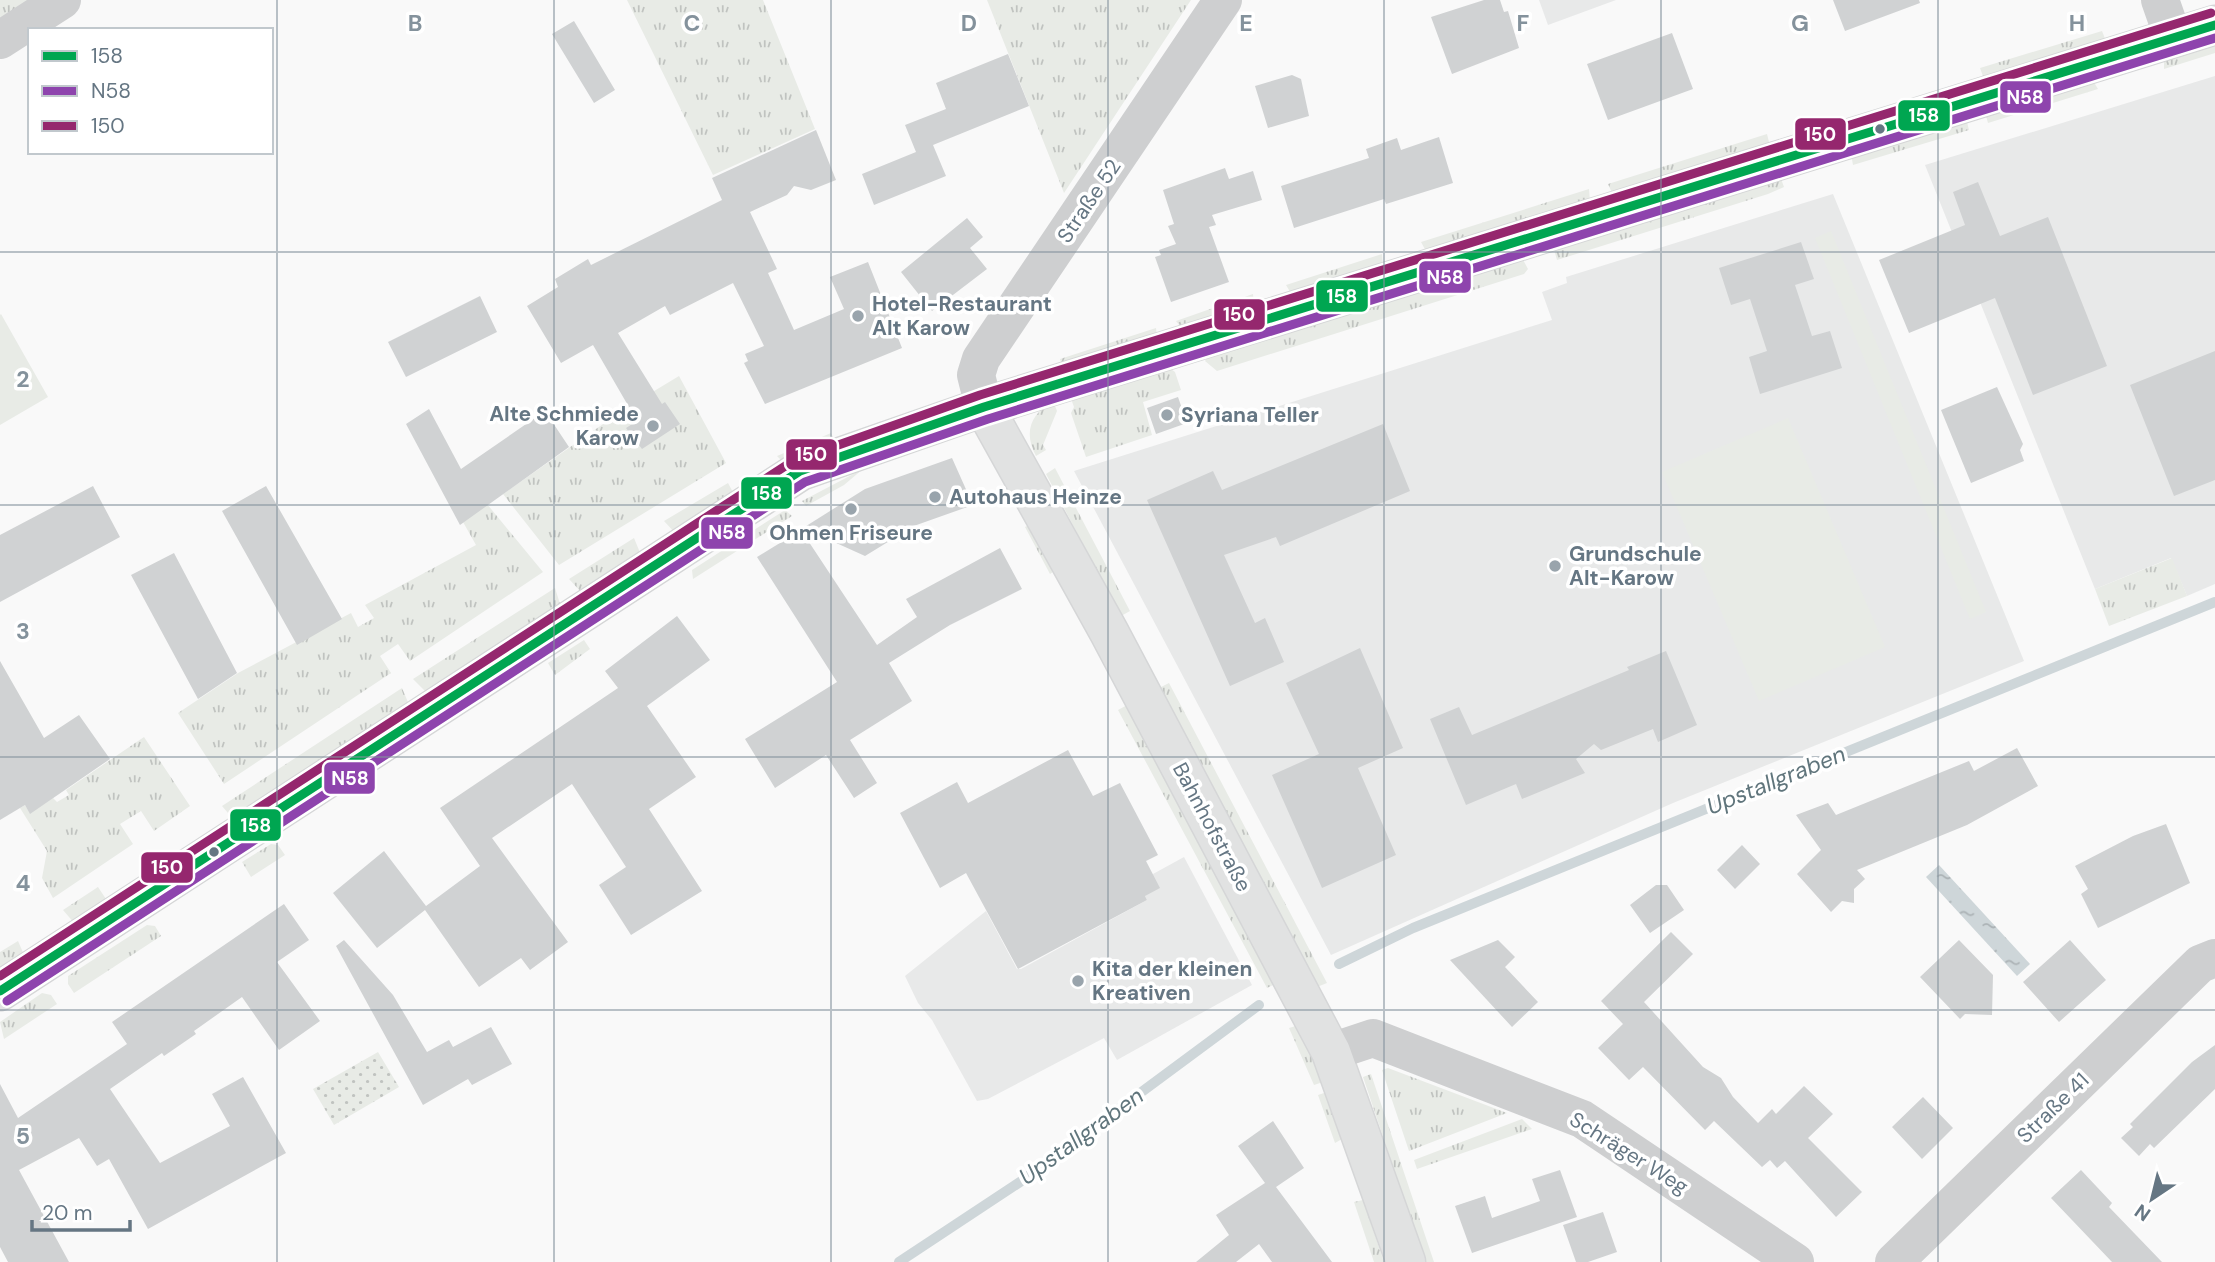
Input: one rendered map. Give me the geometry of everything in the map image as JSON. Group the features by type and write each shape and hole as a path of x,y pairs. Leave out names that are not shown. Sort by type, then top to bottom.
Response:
{"main road":[{"path":"0,991 800,471 984,407 2215,25"},
{"name":"Bahnhofstraße","path":"984,407 1102,620 1331,1052 1406,1262"}],"street":[{"path":"0,40 62,0"},
{"name":"Straße 52","path":"984,407 976,375 981,359 1223,0"},
{"path":"2160,0 2173,37"},
{"name":"Straße 41","path":"1894,1262 2200,964 2215,958"},
{"name":"Schräger Weg","path":"1331,1052 1373,1038 1581,1119 1796,1262"}],"shaded area":[{"path":"1539,0 1616,0 1548,25"},
{"path":"2215,76 2215,584 2187,596 2171,558 2095,589 1925,165"},
{"name":"Grundschule Alt-Karow","path":"1833,194 2024,661 1673,803 1331,955 1074,471 1552,320 1542,292 1567,283 1566,277"},
{"name":"Kita der kleinen Kreativen","path":"1184,857 1252,985 1117,1060 1104,1038 988,1099 977,1101 932,1020 918,1003 905,976 986,911 1017,969 1021,969 1147,900 1145,896 1153,874"}],"green space":[{"path":"0,0 49,0 0,32"},
{"path":"627,0 763,0 815,129 713,175"},
{"path":"987,0 1191,0 1064,193"},
{"path":"2102,31 2106,41 1984,79 1980,68"},
{"path":"2215,42 2215,53 2164,69 2164,58"},
{"path":"2092,79 2098,89 1988,123 1985,112"},
{"path":"1966,118 1969,130 1853,165 1851,154"},
{"path":"1767,134 1770,146 1613,195 1608,184"},
{"path":"1780,176 1784,187 1768,194 1557,260 1553,246"},
{"path":"1589,189 1590,202 1427,253 1421,242"},
{"path":"1831,231 1986,612 1970,619 1815,238"},
{"path":"1382,254 1383,266 1292,295 1286,285"},
{"path":"1521,256 1528,269 1524,274 1217,371 1205,361 1211,352"},
{"path":"1253,294 1254,307 1182,329 1176,321"},
{"path":"0,315 48,397 0,425"},
{"path":"1156,328 1157,337 1062,367 1060,359"},
{"path":"1167,366 1175,372 1181,390 1143,402 1152,435 1086,457 1071,413 1074,407 1070,396"},
{"path":"679,376 726,463 559,565 503,494 626,408"},
{"path":"1053,401 1057,411 1043,445 1046,450 1036,456 1030,439 1031,424 1039,412"},
{"path":"1788,418 1885,647 1759,701 1662,472"},
{"path":"831,433 835,441 786,465 777,456"},
{"path":"1055,468 1130,611 1121,616 1046,474"},
{"path":"863,469 844,485 806,506 802,501"},
{"path":"728,483 735,496 676,534 664,521"},
{"path":"487,504 543,572 410,661 398,644 380,656 391,673 224,784 178,713 238,673 351,613 358,627 374,618 365,605 476,545 463,522"},
{"path":"785,510 792,516 693,579 692,570"},
{"path":"1033,523 1057,569 1050,574 1025,527"},
{"path":"634,538 641,555 582,593 569,579"},
{"path":"2172,558 2187,596 2109,626 2095,589"},
{"path":"555,588 561,607 428,694 413,679"},
{"path":"584,640 590,649 555,675 548,663"},
{"path":"1169,683 1327,983 1317,987 1159,688"},
{"path":"402,688 410,707 234,820 222,806"},
{"path":"1129,704 1277,983 1267,988 1118,710"},
{"path":"144,737 190,806 154,831 141,811 120,824 133,844 53,898 42,878 47,851 20,808 25,805 30,813 53,798 57,802 69,795 66,790"},
{"path":"271,844 278,845 285,855 251,877 242,862"},
{"path":"98,887 108,902 75,924 63,910"},
{"path":"147,925 155,926 161,936 74,993 68,984 68,976"},
{"path":"18,941 25,957 0,974 0,952"},
{"path":"42,993 51,995 57,1004 4,1039 0,1022"},
{"path":"1299,1025 1323,1082 1314,1085 1289,1028"},
{"path":"378,1052 399,1087 334,1125 313,1089"},
{"path":"1388,1068 1507,1113 1409,1151 1382,1070"},
{"path":"1371,1074 1434,1262 1425,1262 1363,1077"},
{"path":"1327,1092 1342,1139 1335,1143 1318,1095"},
{"path":"1522,1119 1532,1129 1417,1169 1414,1160"},
{"path":"1363,1200 1384,1262 1374,1262 1354,1202"}],"water":[{"path":"1939,865 2030,964 2017,976 1926,877"}],"building":[{"path":"1484,0 1500,0 1504,12 1508,11 1519,48 1452,74 1431,17"},
{"path":"1833,0 1919,0 1920,3 1845,31"},
{"path":"574,21 615,90 594,103 552,34"},
{"path":"1672,33 1693,89 1608,120 1587,64"},
{"path":"1008,54 1029,106 933,145 946,176 874,205 862,174 916,152 905,125 946,109 936,83"},
{"path":"1292,75 1301,79 1309,116 1268,128 1255,86"},
{"path":"816,130 836,180 811,190 794,186 787,195 750,212 777,269 768,273 794,330 844,309 830,277 868,262 902,348 765,404 744,363 748,361 745,354 764,346 733,283 670,315 665,306 618,333 662,404 665,402 680,424 642,449 626,428 637,421 593,345 561,363 527,306 558,287 555,279 588,259 591,265 722,200 712,178"},
{"path":"1439,137 1453,183 1386,204 1384,199 1294,228 1281,186 1369,158 1366,149 1397,138 1401,150"},
{"path":"1225,168 1229,179 1253,171 1262,200 1212,215 1216,225 1209,227 1229,282 1171,302 1155,257 1161,255 1159,250 1176,244 1168,226 1174,224 1163,190"},
{"path":"1978,182 2000,236 2048,217 2107,366 2033,395 1995,298 1909,333 1879,260 1965,225 1953,192"},
{"path":"967,218 983,237 970,248 987,269 932,311 901,272"},
{"path":"1801,242 1814,279 1795,285 1812,336 1830,331 1842,368 1760,394 1749,357 1767,351 1750,299 1731,305 1719,268"},
{"path":"480,296 497,332 406,377 388,342"},
{"path":"2215,351 2215,480 2174,496 2130,385"},
{"path":"1997,387 2023,444 2020,450 2024,461 1971,483 1941,410"},
{"name":"Syriana Teller","path":"1178,397 1187,423 1156,434 1147,408"},
{"path":"429,409 461,469 545,411 569,447 460,525 406,424"},
{"path":"1383,424 1410,491 1280,546 1276,537 1224,555 1255,623 1265,618 1284,662 1230,686 1147,500 1213,471 1222,490"},
{"path":"952,458 973,505 894,533 896,537 865,556 803,528 865,489"},
{"path":"93,486 120,537 0,602 0,535"},
{"path":"266,486 342,619 297,645 222,511"},
{"path":"801,530 877,645 917,617 906,599 1000,548 1022,589 950,625 889,663 912,701 850,740 877,783 854,798 826,755 775,788 745,739 837,682 757,557"},
{"path":"174,553 237,673 198,699 131,575"},
{"path":"677,616 710,660 647,706 696,777 649,809 702,891 631,935 599,885 626,867 572,784 492,838 568,942 530,970 521,958 479,987 425,910 377,948 333,893 384,851 426,906 480,866 440,808 618,688 605,671"},
{"path":"1360,648 1403,748 1358,768 1396,855 1322,888 1272,775 1319,754 1286,683"},
{"path":"1666,651 1697,725 1658,742 1653,729 1601,750 1594,744 1576,759 1585,773 1522,799 1516,784 1466,805 1430,719 1459,707 1472,735 1629,670 1627,667"},
{"path":"0,661 44,738 79,715 110,759 30,814 25,805 0,820"},
{"path":"2017,748 2038,786 1967,825 1857,870 1865,879 1854,889 1854,903 1842,901 1831,912 1797,874 1821,850 1796,815 1828,803 1836,815 1969,761 1974,771"},
{"path":"1068,750 1093,796 1120,783 1158,855 1146,861 1160,888 1145,896 1147,900 1018,969 966,873 940,888 900,813 957,782 968,803"},
{"path":"2166,824 2190,883 2098,928 2081,894 2088,889 2075,866 2133,836"},
{"path":"1742,845 1760,864 1735,889 1717,870"},
{"path":"1656,885 1667,885 1684,910 1650,933 1630,905"},
{"path":"284,904 309,940 277,962 320,1021 279,1050 242,997 194,1031 196,1034 164,1056 162,1053 110,1089 160,1163 230,1126 212,1094 243,1077 286,1153 148,1229 109,1159 97,1166 79,1138 19,1170 69,1262 8,1262 0,1247 0,1084 18,1118 127,1044 112,1022"},
{"path":"1671,932 1693,954 1644,1002 1703,1067 1721,1078 1733,1097 1758,1123 1772,1109 1776,1114 1804,1086 1833,1114 1808,1138 1862,1192 1836,1217 1785,1161 1777,1168 1770,1160 1762,1167 1714,1121 1705,1130 1643,1067 1629,1080 1598,1048 1623,1024 1601,1001"},
{"path":"344,940 393,995 427,1052 449,1040 453,1047 491,1027 512,1064 472,1085 468,1079 423,1105 336,946"},
{"path":"1498,940 1515,957 1505,967 1538,1002 1512,1027 1450,960"},
{"path":"1959,940 1993,975 1992,1015 1965,1014 1960,1019 1920,977"},
{"path":"2070,940 2106,980 2059,1022 2023,982"},
{"path":"2215,1045 2215,1089 2154,1148 2150,1144 2139,1156 2121,1138 2133,1127 2130,1124 2192,1062"},
{"path":"1923,1097 1953,1128 1922,1159 1892,1127"},
{"path":"1273,1121 1304,1168 1276,1187 1332,1262 1272,1262 1259,1244 1236,1262 1196,1262 1229,1235 1216,1215 1265,1183 1238,1146"},
{"path":"1560,1170 1577,1217 1472,1253 1455,1206 1485,1196 1492,1218 1540,1201 1532,1179"},
{"path":"2081,1170 2112,1203 2109,1207 2162,1262 2112,1262 2051,1198"},
{"path":"1603,1212 1617,1252 1588,1262 1576,1262 1563,1225"}],"waterway":[{"name":"Upstallgraben","path":"1339,964 1413,928 2215,602"},
{"name":"Upstallgraben","path":"899,1262 1020,1182 1259,1005"}],"transit line":[{"name":"150","path":"0,976 793,461 980,395 2211,13"},
{"name":"158","path":"0,991 800,471 984,407 2215,25"},
{"name":"N58","path":"7,1001 805,482 988,419 2215,38"}],"place":[{"name":"Hotel-Restaurant Alt Karow","path":"858,316"},
{"name":"Syriana Teller","path":"1167,415"},
{"name":"Alte Schmiede Karow","path":"653,426"},
{"name":"Autohaus Heinze","path":"935,497"},
{"name":"Ohmen Friseure","path":"851,509"},
{"name":"Grundschule Alt-Karow","path":"1555,566"},
{"name":"Kita der kleinen Kreativen","path":"1078,981"}]}
